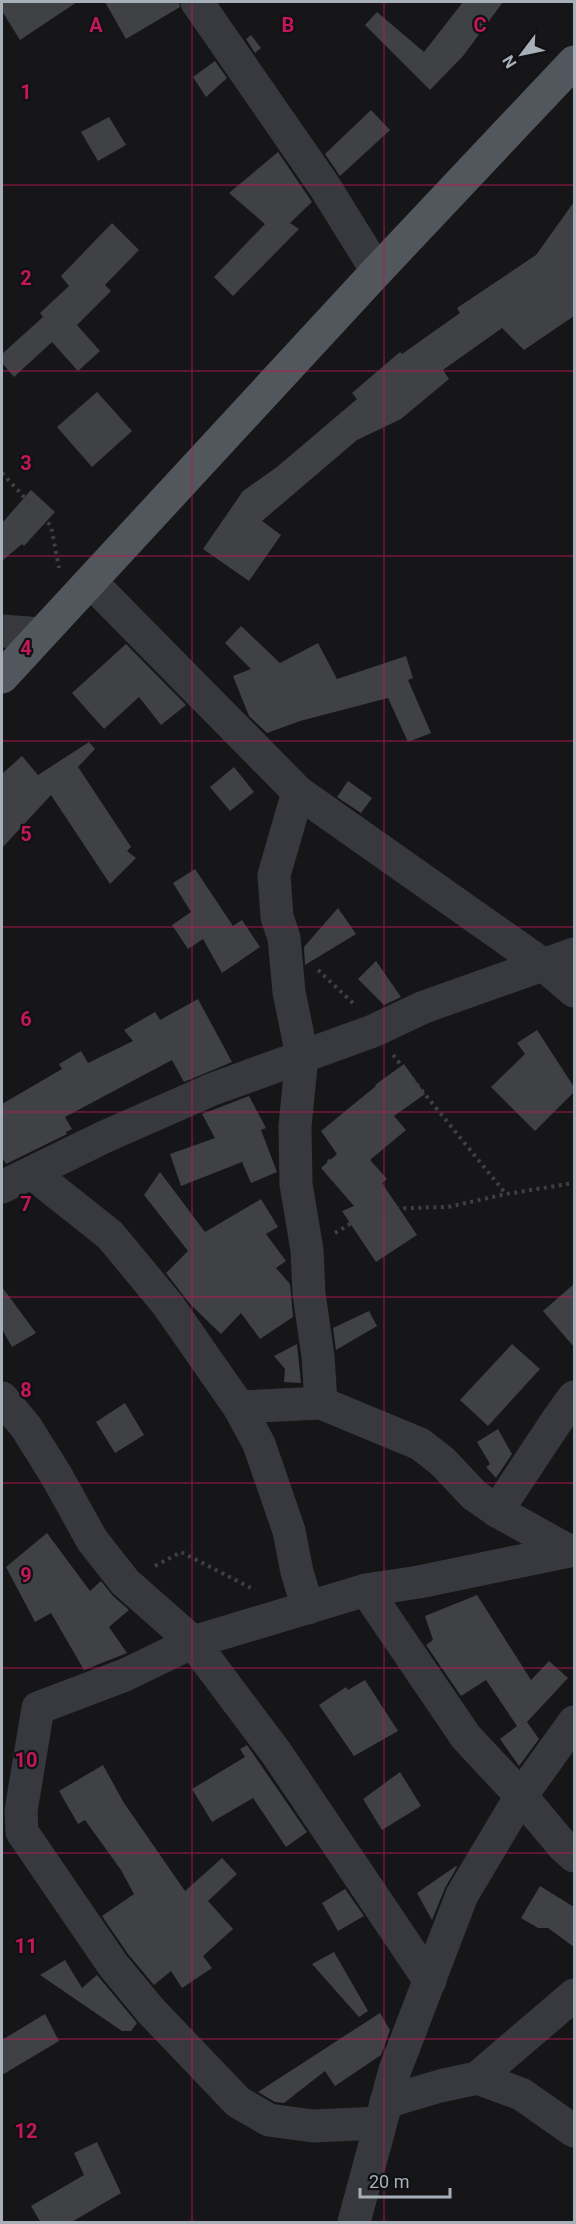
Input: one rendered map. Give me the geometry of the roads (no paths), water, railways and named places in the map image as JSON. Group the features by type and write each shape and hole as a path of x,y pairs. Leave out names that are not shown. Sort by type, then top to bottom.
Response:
{"main road":[{"path":"2,677 574,62"}],"street":[{"path":"197,2 325,187 377,272"},
{"path":"91,582 298,792 545,966 574,990"},
{"path":"2,632 41,634"},
{"path":"298,792 274,875 278,917 284,938 289,992 302,1056 295,1126 296,1184 307,1250 309,1294 318,1356 321,1403"},
{"path":"2,1187 104,1137 213,1089 373,1031 424,1007 574,954"},
{"path":"32,1173 110,1235 168,1305 240,1407 259,1444 289,1532 302,1610"},
{"path":"497,1511 574,1397"},
{"path":"2,1398 26,1427 92,1540 125,1582 193,1642 277,1754 430,1981"},
{"path":"240,1407 321,1403 420,1444 443,1462 474,1495 497,1511 572,1551"},
{"path":"572,1551 419,1582 366,1590 193,1642 125,1675 38,1708 21,1811 22,1832 113,1965 151,2012 238,2102 269,2120 313,2126 383,2113 440,2086 477,2078 574,1995"},
{"path":"366,1590 466,1737 521,1796 564,1848 574,1856"},
{"path":"354,2223 395,2070 462,1895 521,1796 574,1722"},
{"path":"477,2078 521,2094 574,2131"}]}
